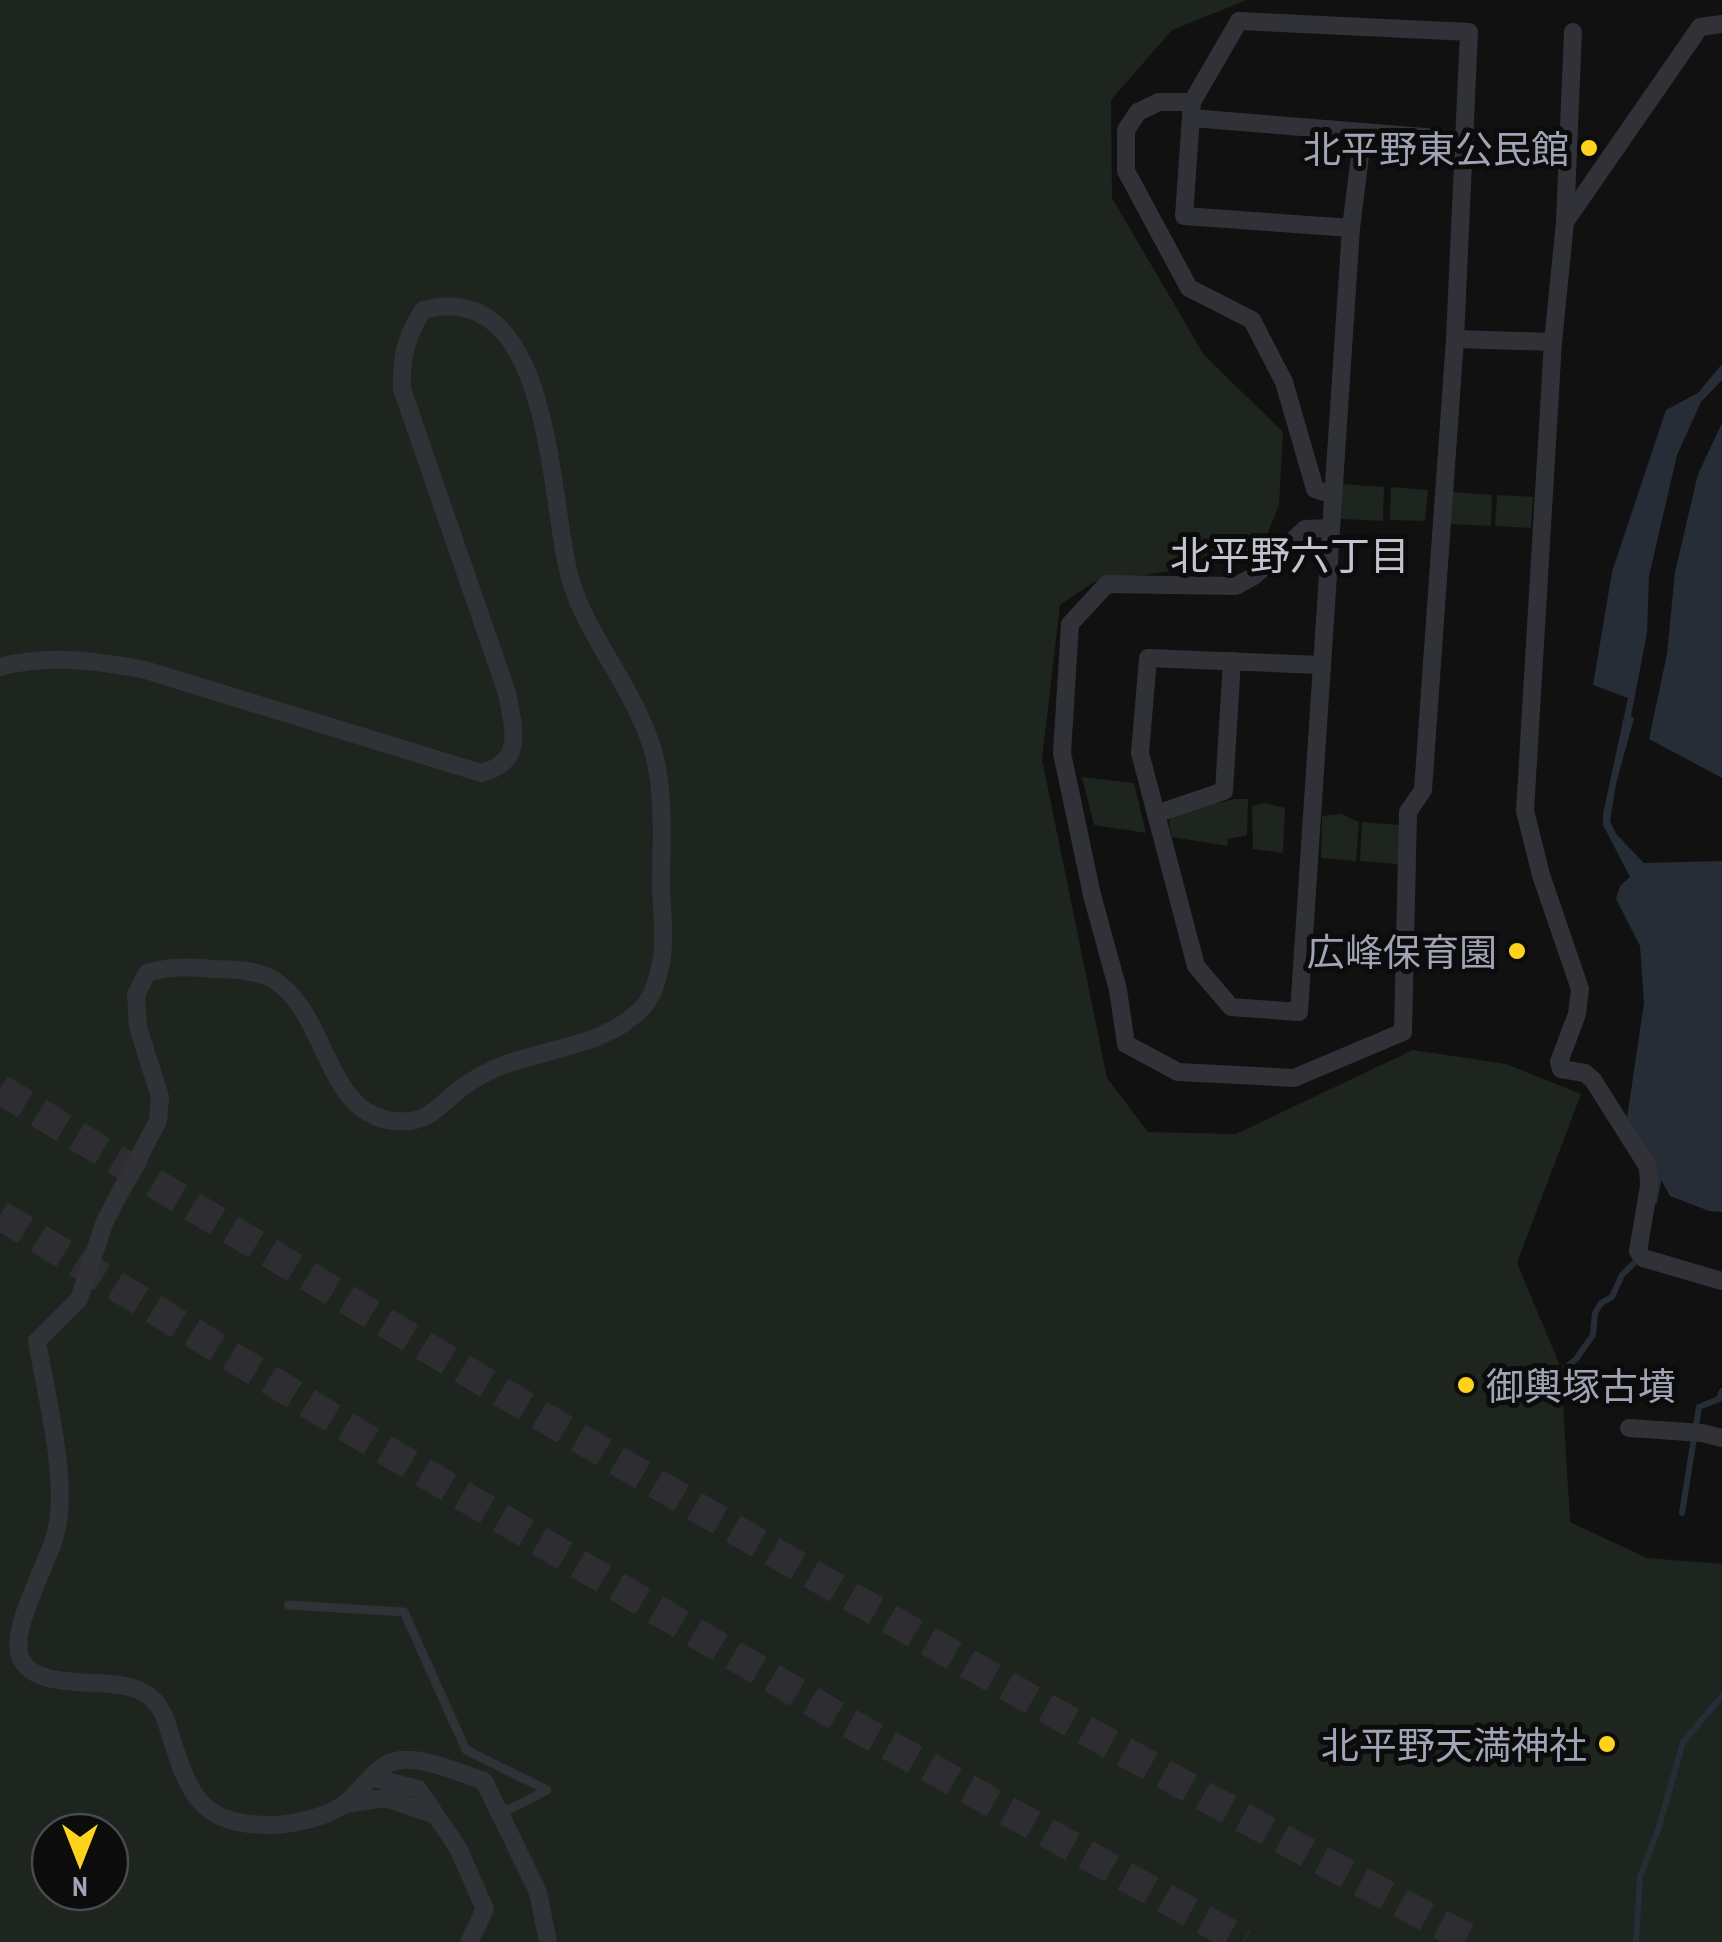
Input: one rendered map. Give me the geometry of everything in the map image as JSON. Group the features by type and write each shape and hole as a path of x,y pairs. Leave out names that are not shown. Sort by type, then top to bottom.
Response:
{"street":[{"path":"1329,528 1305,529 1254,576 1236,586 1108,584 1070,624 1062,753 1092,895 1118,990 1126,1044 1178,1072 1294,1078 1403,1032 1408,812 1422,790 1455,339 1469,32 1239,20 1191,110 1184,216 1351,228"},
{"path":"1564,222 1700,27 1722,24"},
{"path":"1573,32 1525,811 1541,875 1580,989 1578,1014 1559,1062 1561,1069 1585,1073 1593,1080 1648,1167 1649,1186 1638,1251 1642,1258 1722,1280"},
{"path":"1332,495 1315,488 1284,382 1252,320 1189,288 1126,171 1126,130 1138,112 1159,102 1191,110 1363,132 1462,140"},
{"path":"1320,665 1148,658 1140,752 1196,966 1231,1007 1298,1012 1351,228 1363,132"},
{"path":"0,666 52,659 89,660 142,669 482,773 497,769 512,752 514,736 506,693 402,389 401,359 409,333 424,310 446,304 472,308 496,323 514,346 534,383 570,580 641,717 654,754 660,800 662,955 655,986 644,1005 621,1025 588,1040 503,1065 414,1121 388,1121 362,1111 347,1094 296,1002 274,980 248,971 169,966 147,973 136,995 138,1027 160,1098 158,1122 105,1220 79,1299 37,1341 60,1493 56,1534 18,1635 22,1660 38,1674 67,1682 126,1684 147,1694 162,1708 193,1797 220,1818 272,1825 332,1812 392,1762 408,1760 484,1781 538,1892 548,1942"},
{"path":"1455,339 1554,342"},
{"path":"1156,814 1224,791 1232,662"},
{"path":"1629,1428 1722,1438"},
{"path":"372,1777 418,1789 458,1848 485,1909 469,1942"},
{"path":"344,1804 386,1798 437,1816"}],"lane":[{"path":"288,1606 404,1612 466,1750 547,1790 500,1814"}],"shaded area":[{"path":"0,0 1247,0 1172,30 1111,100 1112,198 1204,355 1283,432 1279,505 1257,559 1094,582 1060,605 1042,759 1107,1078 1148,1132 1236,1134 1413,1050 1506,1064 1581,1094 1517,1263 1561,1368 1570,1522 1647,1558 1722,1564 1722,1942 0,1942"},
{"path":"1722,364 1722,380 1701,402 1677,455 1649,576 1647,633 1631,716 1634,718 1610,821 1616,834 1644,863 1722,861 1722,1212 1670,1196 1627,1118 1644,1003 1640,946 1616,899 1620,886 1630,877 1603,825 1603,814 1628,698 1593,685 1612,572 1666,410 1698,393"},
{"path":"1722,423 1722,778 1649,739 1667,654 1675,572 1698,474"},
{"path":"1342,484 1384,487 1383,521 1341,519"},
{"path":"1391,487 1428,490 1425,521 1390,520"},
{"path":"1452,492 1492,495 1491,526 1450,524"},
{"path":"1497,495 1533,497 1531,528 1495,526"},
{"path":"1082,777 1134,783 1146,833 1094,825"},
{"path":"1248,799 1247,835 1228,839 1227,846 1172,837 1169,822 1175,812"},
{"path":"1265,803 1285,808 1283,853 1253,849 1252,806"},
{"path":"1341,814 1359,822 1356,861 1321,858 1322,816"},
{"path":"1362,822 1399,825 1398,864 1360,861"}],"waterway":[{"path":"1654,1202 1659,1177"},
{"path":"1531,1402 1576,1359 1593,1335 1595,1313 1601,1303 1612,1297 1622,1275 1640,1257"},
{"path":"1682,1513 1699,1407 1719,1399 1722,1391"},
{"path":"1636,1942 1640,1877 1683,1742 1722,1696"}],"tunnel":[{"path":"0,1089 730,1527 1100,1738 1474,1942"},
{"path":"0,1215 370,1441 840,1718 1244,1942"}],"place":[{"name":"北平野東公民館","path":"1589,148"},
{"name":"広峰保育園","path":"1517,951"},
{"name":"御輿塚古墳","path":"1466,1385"},
{"name":"北平野天満神社","path":"1607,1744"}],"district":[{"name":"北平野六丁目","path":"1290,555"}]}
